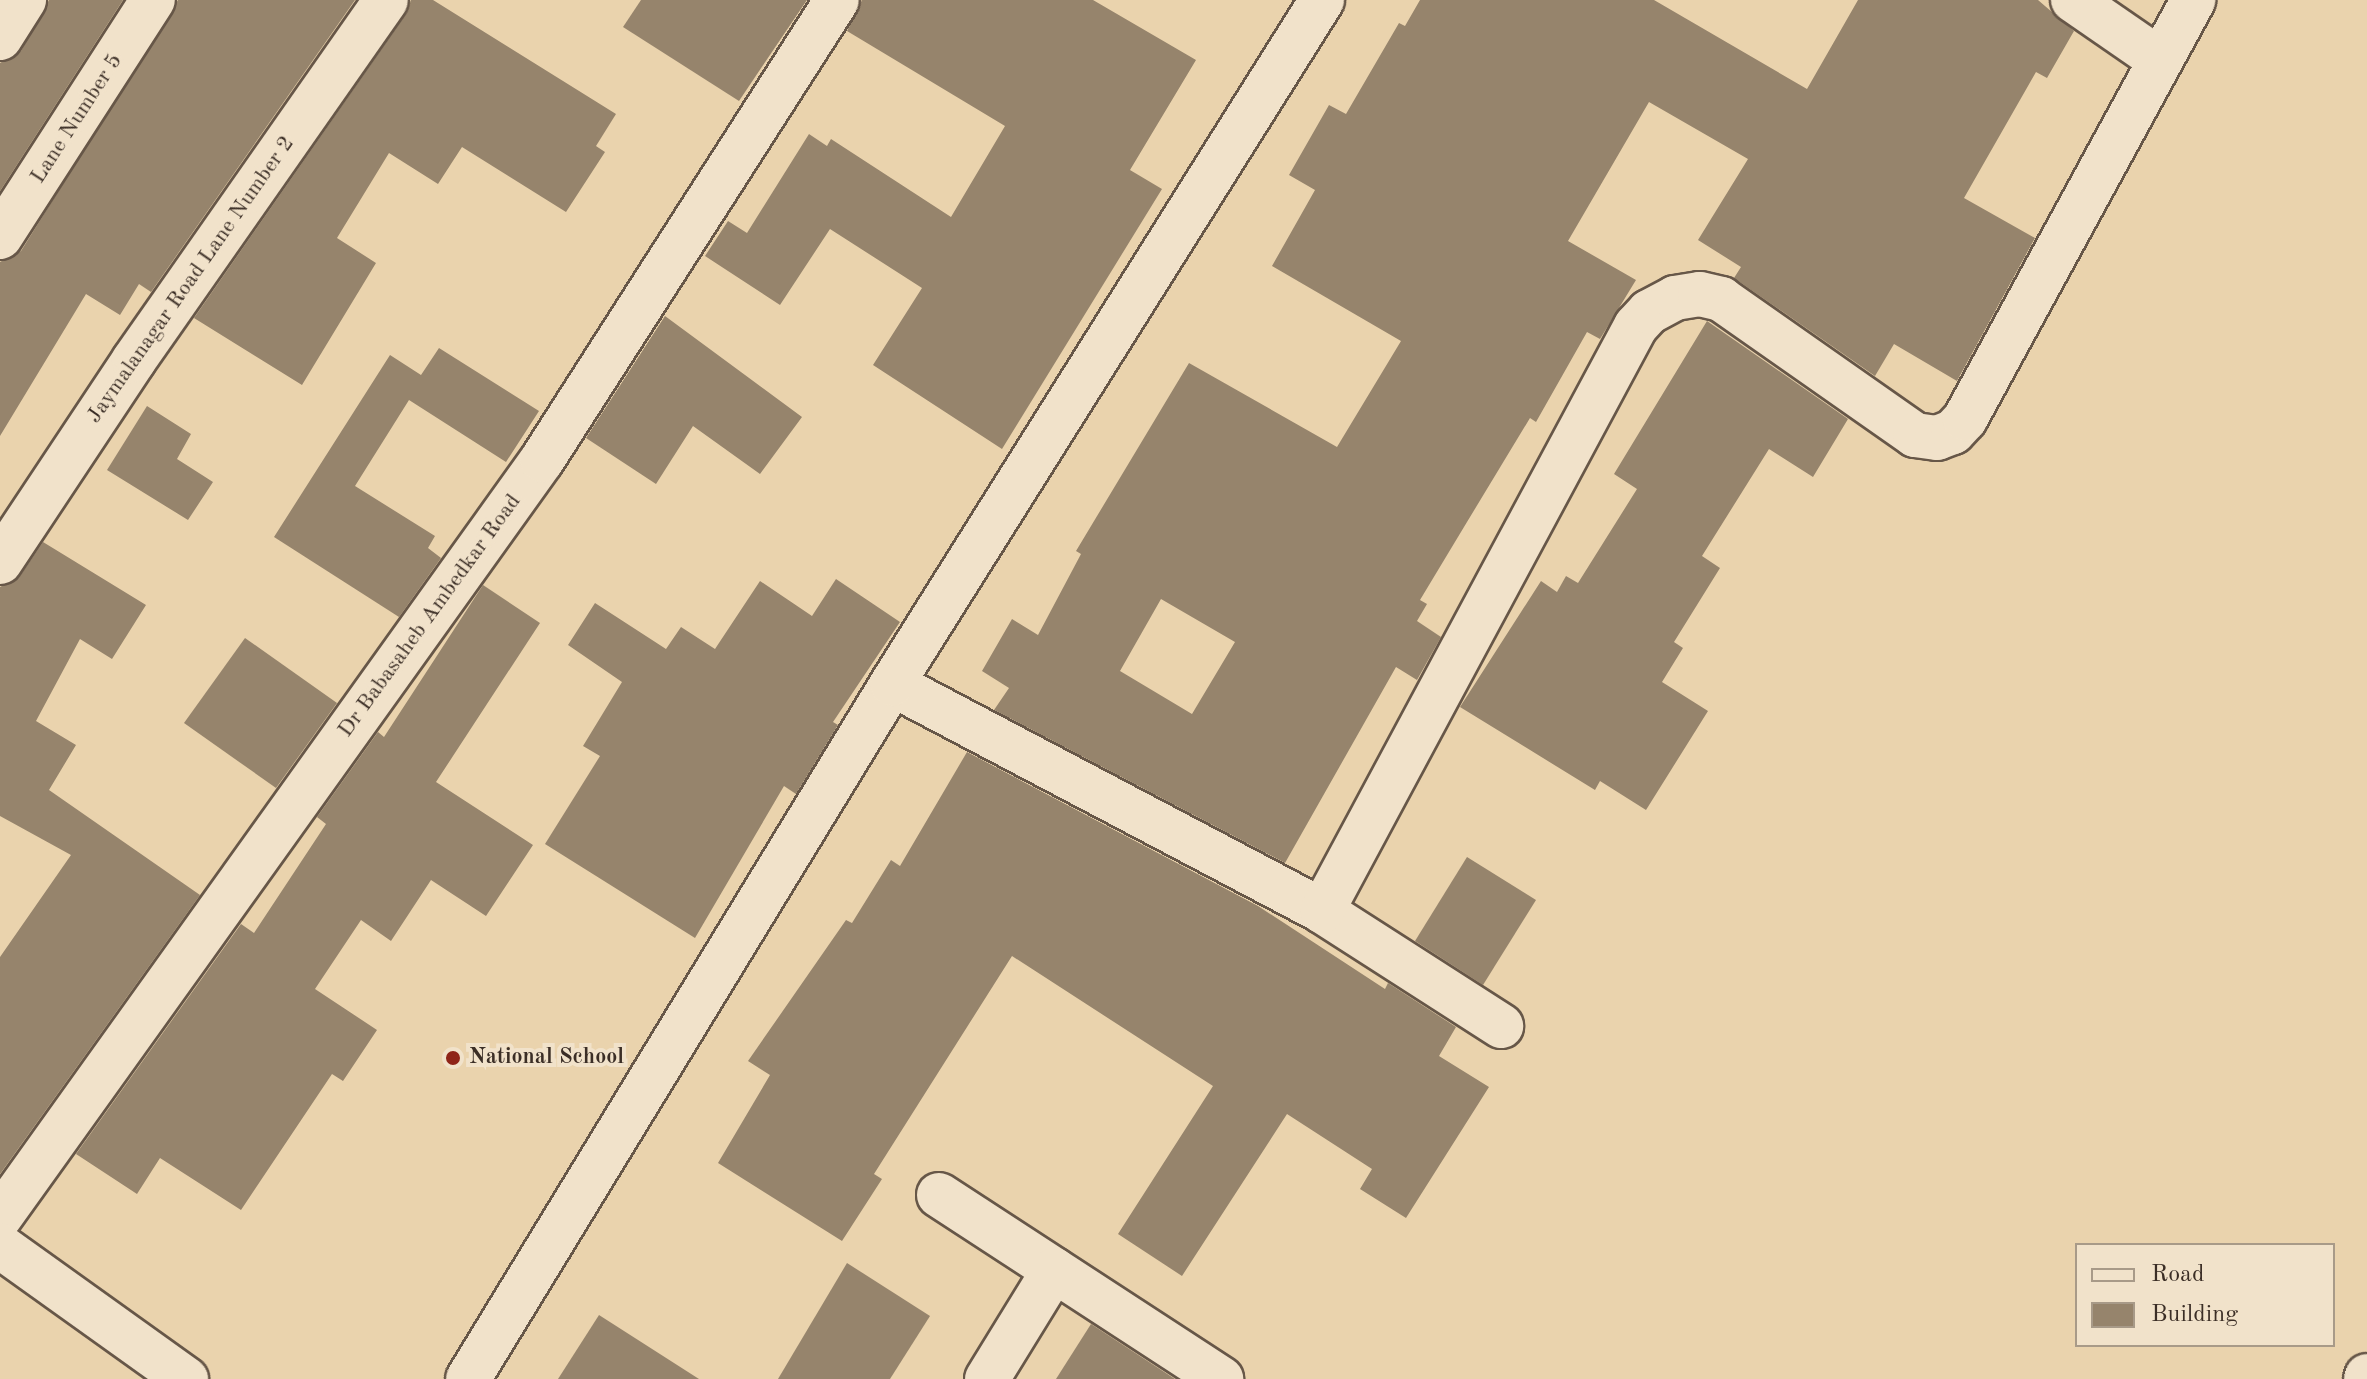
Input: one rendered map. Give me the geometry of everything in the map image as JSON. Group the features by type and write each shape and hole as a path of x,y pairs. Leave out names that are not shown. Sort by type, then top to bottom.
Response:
{"street":[{"path":"0,38 24,0"},
{"name":"Lane Number 5","path":"0,237 153,0"},
{"name":"Jaymalanagar Road Lane Number 2","path":"0,562 134,360 386,0"},
{"name":"Dr Babasaheb Ambedkar Road","path":"0,1217 542,460 837,0"},
{"path":"468,1379 892,684 1322,0"},
{"path":"2073,0 2160,60"},
{"path":"1322,911 1629,340 1649,312 1675,298 1700,294 1721,299 1915,435 1937,438 1953,432 1965,419 2193,0"},
{"path":"892,684 1322,911 1501,1026"},
{"path":"939,1195 1221,1379"},
{"path":"0,1246 186,1379"},
{"path":"987,1379 1054,1270"}],"building":[{"path":"49,0 123,0 0,191 0,63 21,51"},
{"path":"178,0 355,0 151,292 139,284 120,315 86,294 0,436 0,262 21,251"},
{"path":"411,0 433,0 616,114 596,146 605,152 566,212 462,147 438,184 389,153 337,238 376,263 302,385 194,318 406,14"},
{"path":"641,0 807,0 739,101 623,27"},
{"path":"862,0 1093,0 1196,60 1130,170 1162,189 1002,449 873,365 922,288 830,229 780,305 705,256 728,221 747,233 809,134 827,146 831,139 951,217 1005,126 847,31"},
{"path":"1420,0 1654,0 1807,89 1858,0 2038,0 2074,31 2047,78 2036,72 1964,198 2035,238 1957,381 1894,344 1875,376 1734,278 1741,267 1698,240 1748,159 1649,102 1568,241 1636,280 1600,339 1587,332 1536,422 1530,418 1420,600 1427,604 1417,621 1441,637 1417,680 1396,667 1285,863 994,710 1009,688 982,671 1012,619 1038,635 1081,554 1076,551 1189,363 1337,447 1401,341 1272,266 1315,190 1289,175 1329,105 1346,114 1399,23 1405,26","holes":["1161,599 1235,642 1192,714 1120,671"]},
{"path":"665,316 802,417 760,474 693,426 656,484 586,438"},
{"path":"1707,321 1848,419 1813,477 1769,449 1702,556 1720,568 1674,642 1683,648 1662,682 1708,711 1646,810 1600,781 1595,790 1460,707 1541,581 1557,592 1566,576 1578,583 1637,489 1614,474"},
{"path":"439,348 539,411 506,462 409,400 355,486 435,536 428,548 441,558 399,617 274,537 390,355 421,375"},
{"path":"147,406 191,434 177,459 213,482 188,520 107,470"},
{"path":"43,542 146,605 112,659 80,639 36,721 76,745 49,790 200,895 0,1174 0,957 71,855 0,816 0,587 20,576"},
{"path":"836,579 900,622 833,722 838,725 796,794 784,786 695,938 545,844 600,756 583,746 622,682 568,645 595,603 666,649 681,627 715,649 760,581 812,616"},
{"path":"483,585 540,623 436,782 533,845 486,916 431,880 391,941 361,920 315,989 377,1030 343,1081 332,1074 241,1210 160,1158 137,1194 76,1154 241,924 254,933 326,824 317,817 378,732 384,737"},
{"path":"245,638 337,703 276,788 184,723"},
{"path":"967,752 1258,906 1385,989 1388,983 1456,1027 1439,1056 1489,1087 1406,1218 1360,1189 1372,1169 1287,1114 1182,1276 1118,1234 1213,1086 1012,956 874,1174 882,1179 842,1241 718,1163 770,1075 748,1061 846,920 852,923 891,860 900,866"},
{"path":"1467,857 1536,900 1483,985 1415,941"},
{"path":"847,1263 930,1316 890,1379 778,1379"},
{"path":"599,1315 699,1379 558,1379"},
{"path":"1091,1324 1175,1379 1056,1379"}],"place":[{"name":"National School","path":"453,1058"}]}
